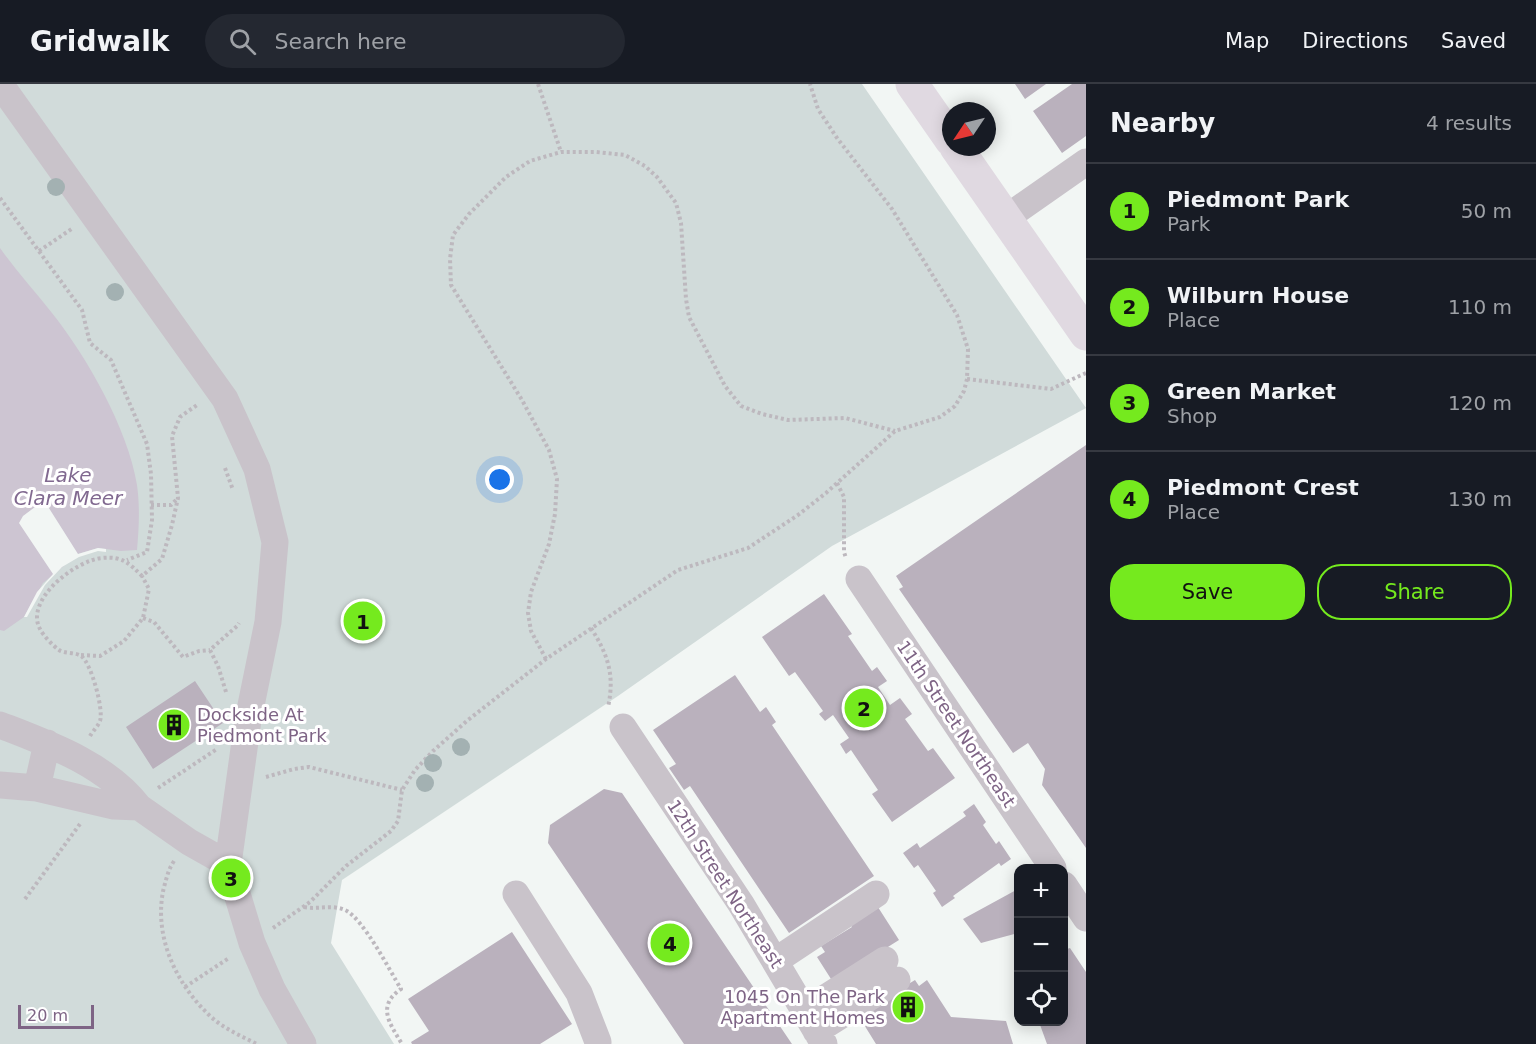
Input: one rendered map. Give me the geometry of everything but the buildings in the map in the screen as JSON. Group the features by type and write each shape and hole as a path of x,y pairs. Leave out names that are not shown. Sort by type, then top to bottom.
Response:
{"main road":[{"path":"912,84 942,127"},
{"path":"962,156 1086,334"}],"street":[{"path":"0,84 225,399 257,468 275,542 268,622 248,720 228,864 252,943 272,989 303,1044"},
{"path":"1006,218 1086,162"},
{"name":"11th Street Northeast","path":"859,579 1050,864"},
{"name":"12th Street Northeast","path":"615,718 741,904 815,1029"},
{"path":"0,725 47,743 117,784 144,796 189,842 228,864"},
{"path":"37,788 47,743"},
{"path":"0,785 37,788 114,806 144,796"},
{"path":"1068,891 1086,918"},
{"path":"516,894 579,993 598,1042"},
{"path":"775,961 876,894"},
{"path":"815,1029 891,970"}],"path":[{"path":"538,84 561,152"},
{"path":"185,987 303,907 346,866 391,831 398,821 402,790 415,770 468,720 546,659 678,570 748,548 798,514 837,483 895,431 940,417 955,406 967,379 968,349 957,315 892,209 837,138 818,109 810,84"},
{"path":"546,659 531,631 528,613 531,592 549,544 555,514 556,479 549,450 528,410 451,285 450,259 453,235 468,214 506,177 530,161 561,152 625,155 645,166 663,186 676,204 681,223 689,317 725,386 741,406 788,420 845,418 895,431"},
{"path":"0,198 82,310 90,343 111,360 147,444 151,474 152,520 147,552 127,560 104,557 86,562 63,576 48,590 42,601 37,618 40,630 59,650 80,655 100,656 124,641 143,618 149,589 142,576 127,560"},
{"path":"68,220 78,234"},
{"path":"39,251 73,228"},
{"path":"967,379 1051,389 1086,373"},
{"path":"193,399 201,412"},
{"path":"142,576 162,559 178,498 172,435 180,417 196,405"},
{"path":"224,465 235,496"},
{"path":"837,483 844,497 844,552 849,566 859,579"},
{"path":"152,505 171,505 178,498"},
{"path":"143,618 154,622 183,657 210,650 237,626 240,618"},
{"path":"591,628 603,646 610,667 615,718"},
{"path":"210,650 218,666 228,701"},
{"path":"80,655 87,662 102,709 100,722 86,741"},
{"path":"144,796 221,746"},
{"path":"238,785 294,768 309,767 402,790"},
{"path":"25,899 71,837"},
{"path":"189,842 168,869 162,894 161,917 172,962 185,987 207,1013 220,1024 256,1044"},
{"path":"303,907 331,906 347,911 358,920 401,990 392,996 387,1007 390,1024 402,1044"}],"shaded area":[{"path":"0,84 862,84 1086,408 832,546 618,696 342,880 331,943 394,1044 0,1044"}],"water":[{"name":"Lake Clara Meer","path":"0,248 65,331 104,394 132,463 139,509 137,550 121,551 98,548 78,554 43,583 24,617 4,631 0,630"}],"pier":[{"path":"39,504 47,505 78,554 98,548 106,549 106,552 98,551 79,557 62,567 45,585 27,617 24,617 37,592 53,574 19,523 23,516"}],"place":[{"name":"Piedmont Park","path":"363,621"},
{"name":"Wilburn House","path":"864,708"},
{"name":"Dockside At Piedmont Park","path":"174,725"},
{"name":"Green Market","path":"231,878"},
{"name":"Piedmont Crest","path":"670,943"},
{"name":"1045 On The Park Apartment Homes","path":"908,1007"}]}
